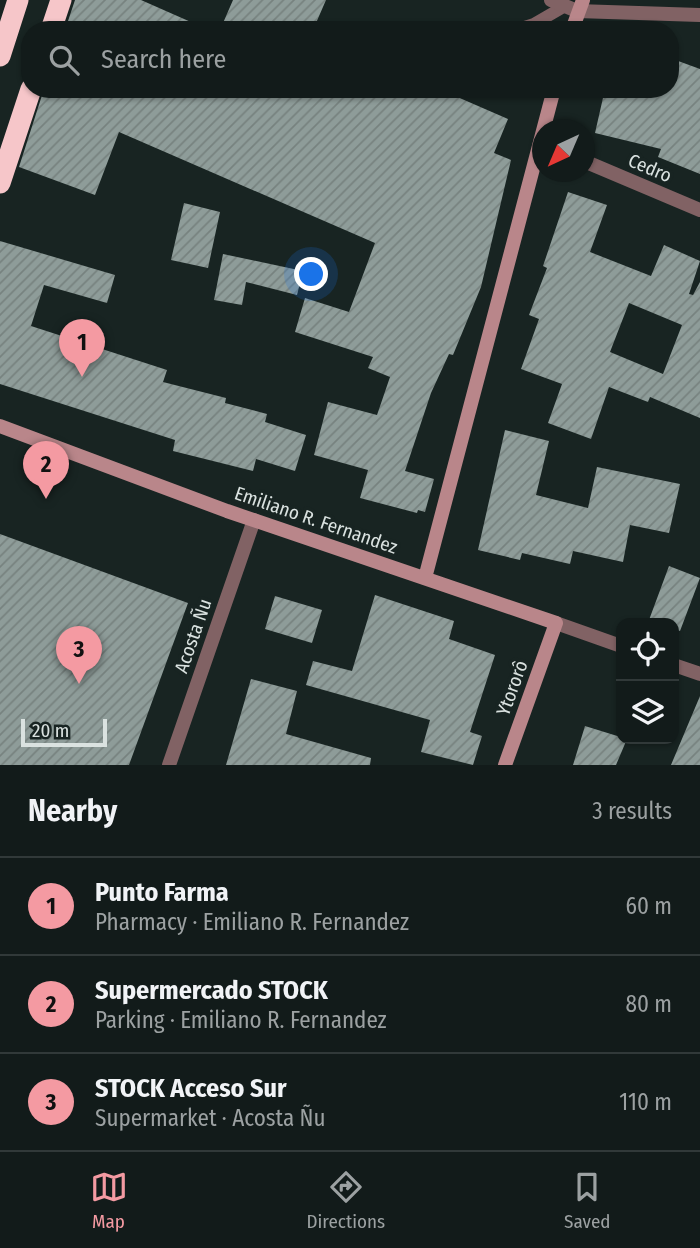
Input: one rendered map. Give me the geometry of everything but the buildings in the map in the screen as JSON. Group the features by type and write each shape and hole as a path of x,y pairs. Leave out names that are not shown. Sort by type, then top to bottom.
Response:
{"highway":[{"path":"0,56 18,0"},
{"path":"54,21 61,0"},
{"path":"0,183 29,98"}],"street":[{"path":"551,0 575,6 700,15"},
{"path":"546,119 552,98"},
{"name":"Cedro","path":"595,167 700,210"},
{"path":"425,578 532,173"},
{"name":"Emiliano R. Fernandez","path":"0,426 254,520 616,644"},
{"name":"Acosta Ñu","path":"169,765 254,520"},
{"name":"Ytororô","path":"505,765 556,623"},
{"path":"679,666 700,674"}],"lane":[{"path":"541,21 575,6"}],"place":[{"name":"Punto Farma","path":"82,377"},
{"name":"Supermercado STOCK","path":"46,499"},
{"name":"STOCK Acceso Sur","path":"79,684"}]}
